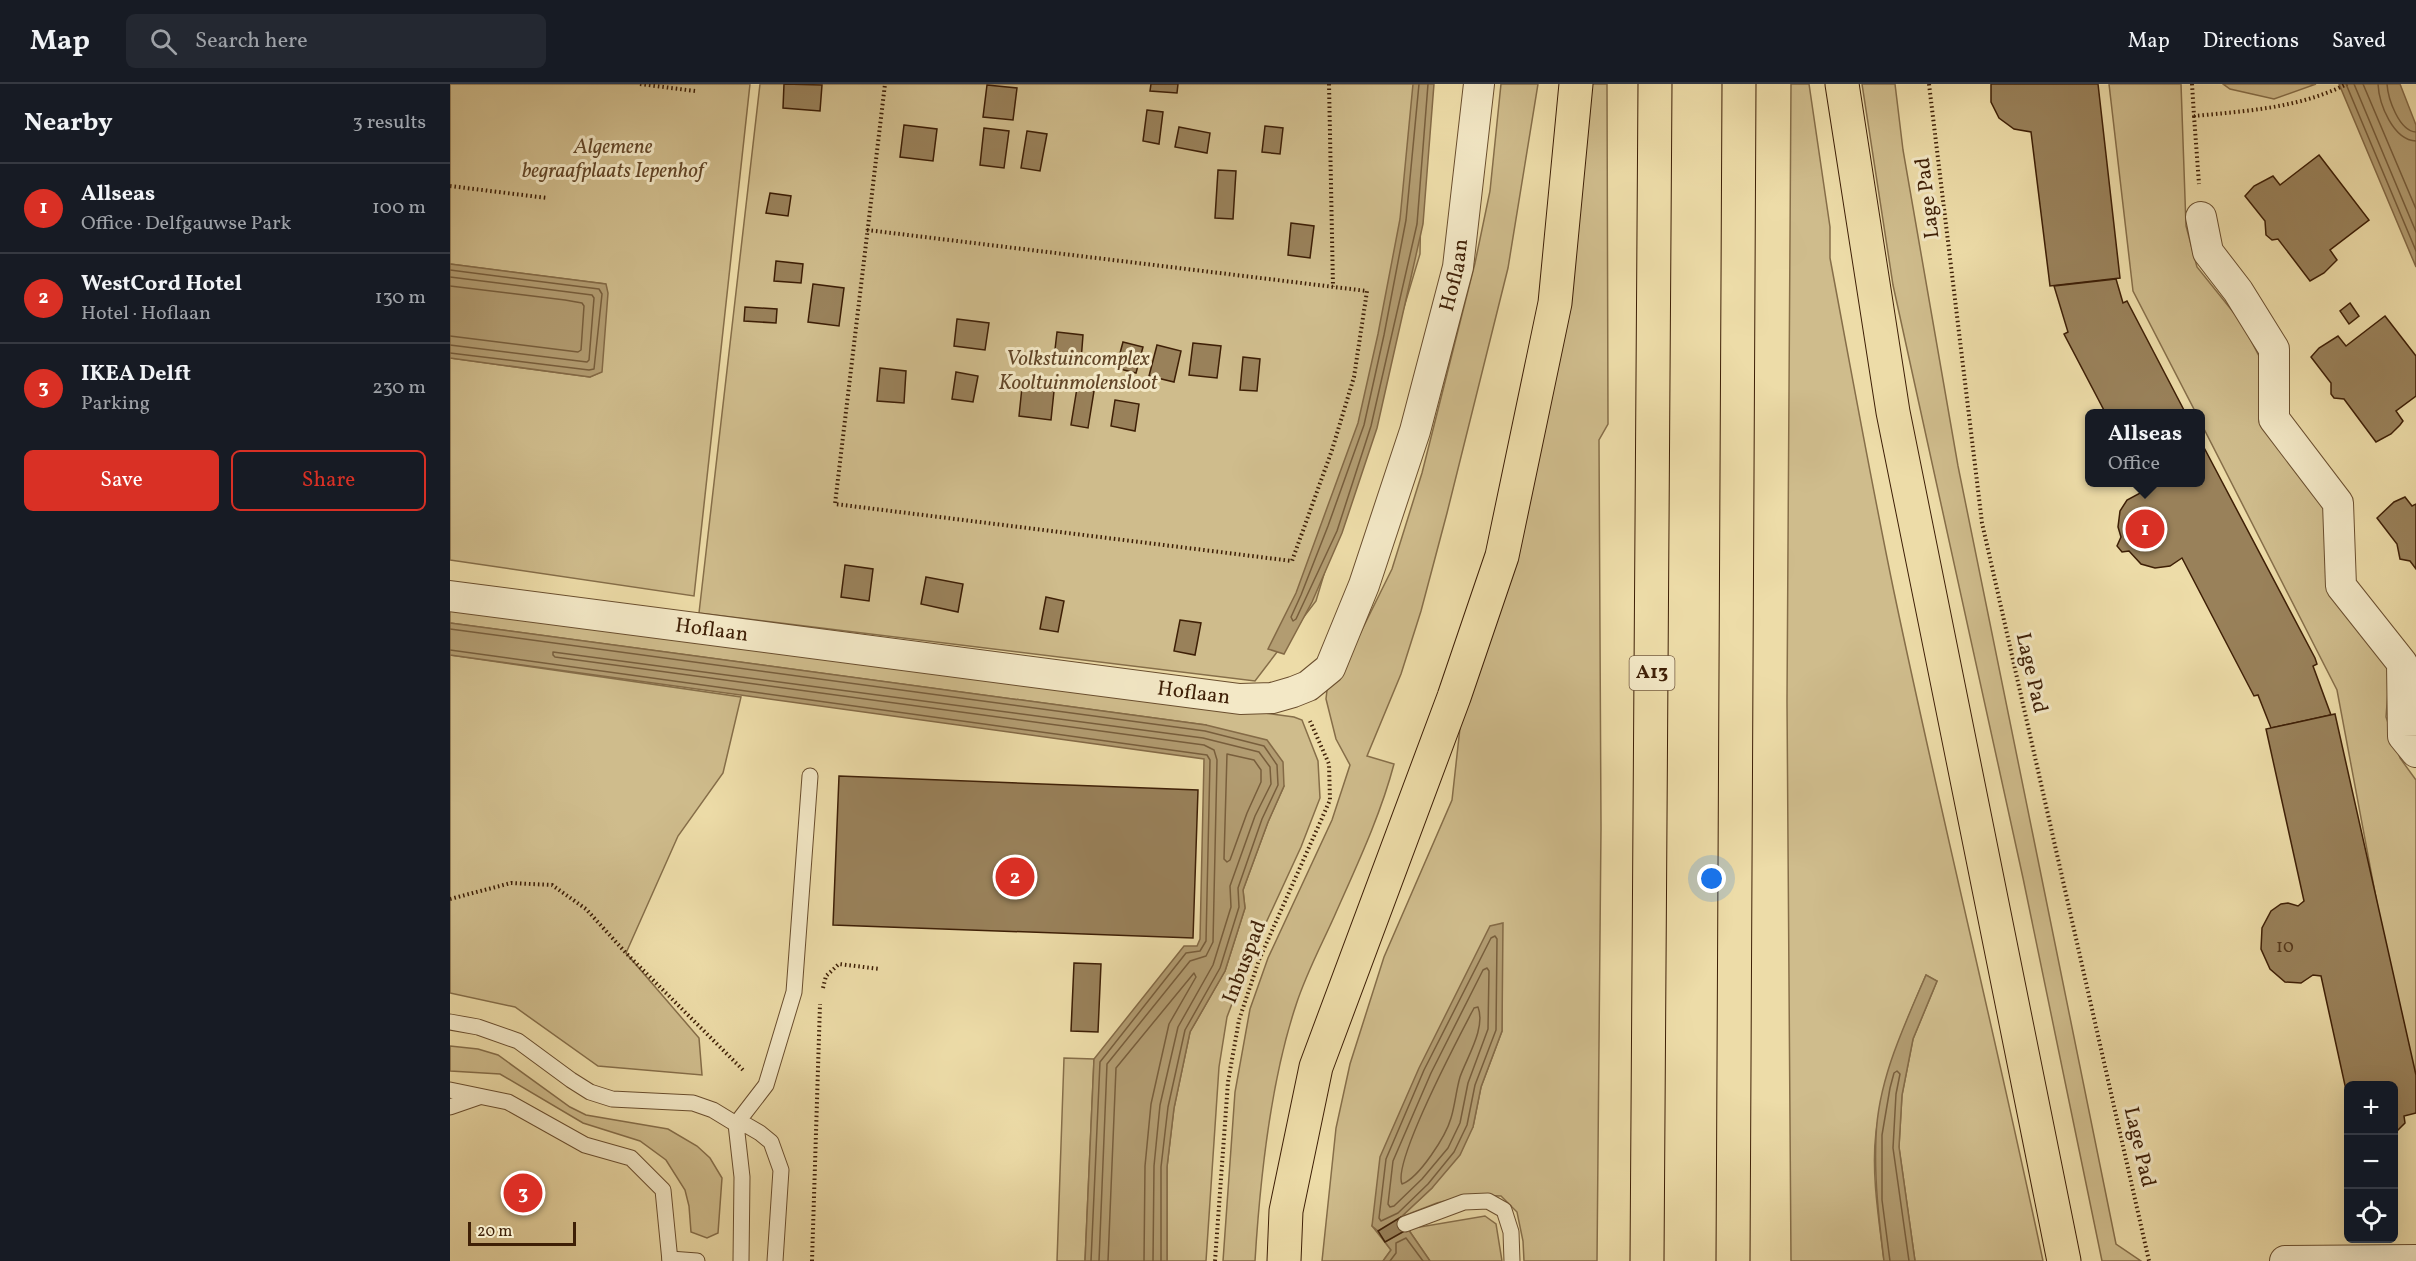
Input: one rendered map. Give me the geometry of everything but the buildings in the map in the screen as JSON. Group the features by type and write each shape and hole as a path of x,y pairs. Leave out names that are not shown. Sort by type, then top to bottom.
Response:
{"highway":[{"path":"1284,1261 1286,1211 1316,1067 1454,697 1502,556 1555,303 1576,84"},
{"name":"A13","path":"1647,1261 1655,84"},
{"path":"1733,1261 1739,84"},
{"path":"1842,84 1893,412 2064,1261"}],"street":[{"name":"Hoflaan","path":"450,596 1240,699 1272,698 1308,686 1330,668 1364,585 1415,431 1458,267 1479,84"},
{"path":"2201,217 2208,252 2238,291 2274,349 2274,419 2338,503 2341,586 2402,663 2403,736 2416,752"},
{"path":"2285,1261 2416,1260"}],"lane":[{"path":"741,1261 742,1177 736,1124 762,1090 780,1044 794,992 810,776"},
{"path":"450,1022 478,1027 518,1041 590,1092 612,1099 693,1103 760,1133 771,1142 778,1156 781,1170 775,1261"},
{"path":"450,1090 508,1102 585,1145 631,1158 663,1190 670,1260 697,1261"},
{"path":"450,1107 479,1097"},
{"path":"1405,1224 1464,1203 1488,1202 1503,1210 1511,1232 1512,1261"}],"path":[{"path":"640,84 695,91"},
{"path":"867,230 1367,291 1354,377 1332,450 1292,561 835,504 867,230 885,84"},
{"path":"1329,84 1333,287"},
{"name":"Lage Pad","path":"1929,84 1982,523 2149,1261"},
{"path":"2192,84 2201,217"},
{"path":"2194,116 2273,109 2331,92 2347,84"},
{"path":"450,186 547,198"},
{"name":"Inbuspad","path":"1215,1261 1228,1082 1239,1020 1266,943 1330,800 1329,764 1318,733 1293,692"},
{"path":"450,899 511,883 552,885 586,909 626,953 762,1090"},
{"path":"812,1261 820,996 826,976 839,964 880,969"}],"green space":[{"name":"Algemene begraafplaats Iepenhof","path":"450,84 750,84 694,596 450,560 450,358 590,377 601,372 605,284 450,264"},
{"name":"Volkstuincomplex Kooltuinmolensloot","path":"760,84 1423,84 1420,254 1316,601 1255,681 699,613"},
{"path":"1501,84 1538,84 1508,268 1447,513 1421,611 1401,674 1367,756 1394,764 1375,823 1304,982 1287,1035 1279,1066 1268,1132 1255,1261 1223,1261 1235,1092 1250,1009 1268,958 1332,820 1350,765 1336,739 1326,699 1327,690 1352,650 1392,569 1422,473 1475,263 1490,191"},
{"path":"1589,84 1607,84 1608,424 1599,440 1601,828 1597,1261 1524,1261 1523,1241 1517,1212 1501,1196 1468,1195 1437,1203 1401,1217 1432,1188 1473,1127 1481,1087 1502,1031 1502,923 1372,1226 1391,1250 1383,1261 1322,1261 1336,1128 1350,1064 1384,957 1452,800 1461,719"},
{"path":"1791,84 1809,84 1830,227 1830,258 1861,425 1930,760 2043,1261 1915,1261 1899,1147 1902,1095 1913,1039 1937,981 1926,975 1895,1052 1884,1090 1876,1132 1875,1180 1884,1261 1791,1261 1787,701"},
{"path":"1862,84 1895,84 1903,150 1958,466 2116,1244 2141,1261 2102,1261 2023,878 1893,285"},
{"path":"2109,84 2181,84 2186,226 2197,267 2242,323 2262,362 2390,666 2386,717 2400,758 2416,780 2416,1111 2337,690 2205,431 2205,409 2194,409 2133,291"},
{"path":"2223,84 2316,84 2274,99 2230,89"},
{"path":"450,605 1294,717 1302,720 1318,761 1320,798 1301,847 1247,964 1227,1017 1219,1067 1206,1261 1167,1261 1167,1167 1174,1108 1190,1032 1225,971 1245,908 1243,890 1284,786 1206,725 450,623"},
{"path":"450,655 741,697 723,773 678,836 626,953 699,1038 702,1075 598,1066 515,1007 450,993"},
{"path":"450,1046 478,1049 498,1055 570,1107 586,1115 668,1129 697,1146 710,1158 722,1178 718,1233 707,1238 691,1232 685,1190 666,1160 640,1141 583,1123 500,1074 450,1071"},
{"path":"1064,1058 1094,1059 1085,1261 1057,1261"},
{"path":"1485,1216 1496,1224 1502,1261 1430,1261 1408,1229"}],"water":[{"path":"1413,84 1434,84 1423,224 1377,428 1342,533 1312,602 1284,654 1268,649 1296,593 1358,423 1400,219"},
{"path":"2339,84 2400,84 2416,125 2416,267"},
{"path":"450,264 606,284 608,293 602,372 590,377 450,358"},
{"path":"450,623 1206,725 1267,740 1283,762 1284,786 1243,890 1245,908 1225,971 1190,1032 1174,1108 1167,1167 1167,1261 1085,1261 1094,1059 1184,946 1197,946 1200,939 1204,759 450,655"},
{"path":"1503,923 1502,1031 1481,1087 1473,1127 1460,1155 1432,1188 1401,1217 1378,1231 1372,1226 1380,1157 1419,1068 1490,926"},
{"path":"1926,975 1937,981 1913,1039 1902,1095 1899,1147 1915,1261 1884,1261 1876,1184 1878,1116 1887,1074"},
{"path":"1408,1229 1430,1261 1383,1261 1391,1250 1385,1242"}],"place":[{"name":"Allseas","path":"2145,529"},
{"name":"WestCord Hotel","path":"1015,877"},
{"name":"IKEA Delft","path":"523,1193"}]}
